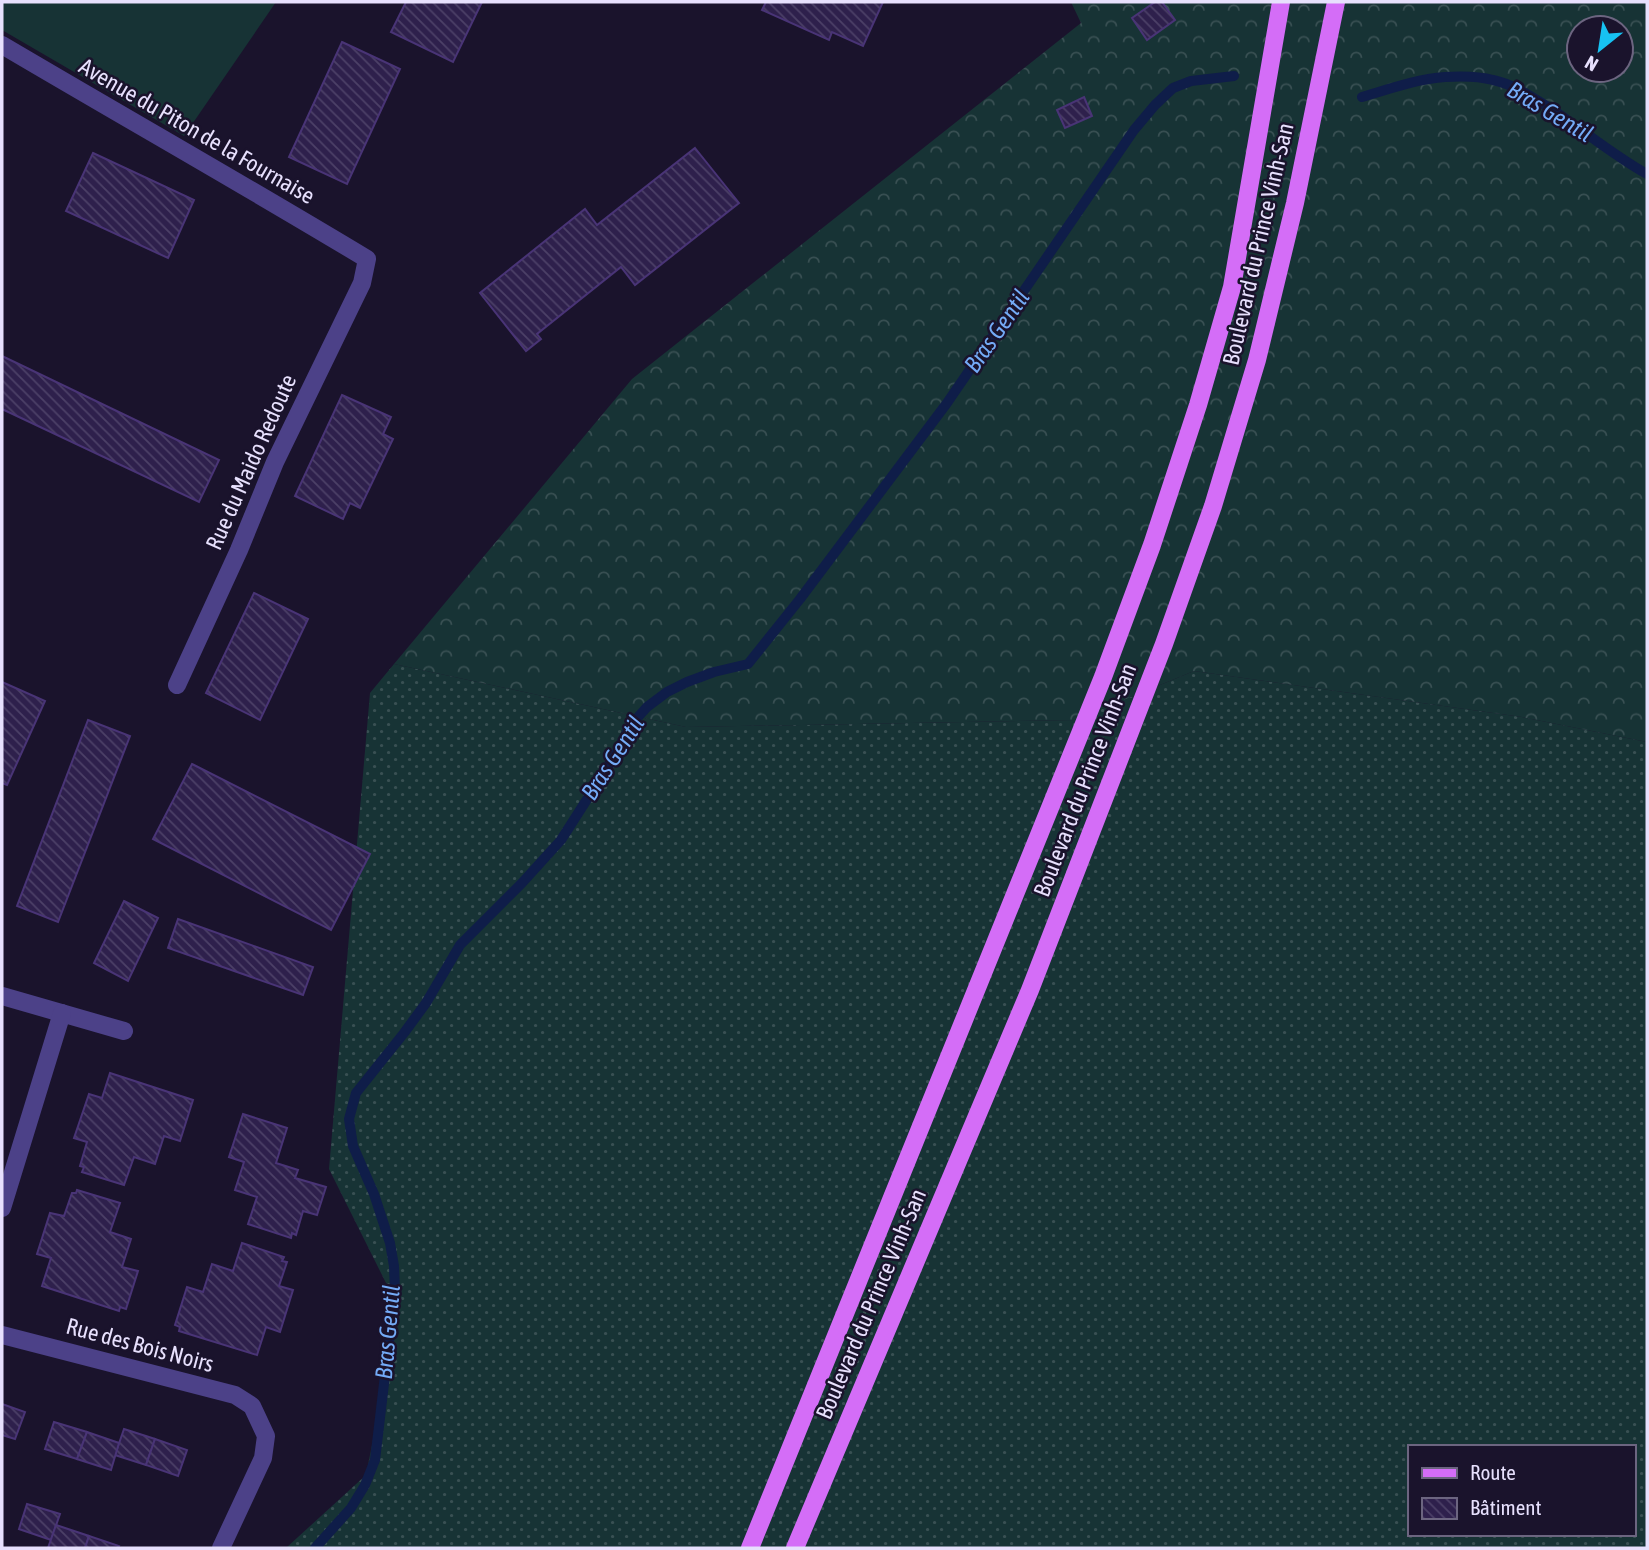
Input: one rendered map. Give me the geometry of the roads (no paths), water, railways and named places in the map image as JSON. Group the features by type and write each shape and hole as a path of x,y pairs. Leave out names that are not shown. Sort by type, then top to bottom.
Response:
{"main road":[{"name":"Boulevard du Prince Vinh-San","path":"750,1548 1098,690 1152,545 1233,287 1281,2"},
{"name":"Boulevard du Prince Vinh-San","path":"795,1548 1030,990 1164,644 1213,506 1256,360 1292,216 1336,2"}],"street":[{"name":"Avenue du Piton de la Fournaise","path":"2,45 367,259"},
{"name":"Rue du Maido Redoute","path":"177,685 239,550 275,462 362,283 367,259"},
{"path":"2,996 124,1031"},
{"path":"2,1208 62,1013"},
{"name":"Rue des Bois Noirs","path":"2,1335 235,1395 252,1406 266,1436 263,1458 221,1548"}],"waterway":[{"name":"Bras Gentil","path":"315,1548 351,1508 365,1485 375,1460 395,1290 390,1243 374,1194 353,1146 349,1119 356,1093 426,1003 460,945 561,840 616,754 630,726 647,707 667,692 687,682 748,664 947,403 1134,130 1155,105 1173,88 1191,81 1234,76"},
{"name":"Bras Gentil","path":"1362,97 1435,78 1469,77 1500,82 1545,105 1647,174"}]}
